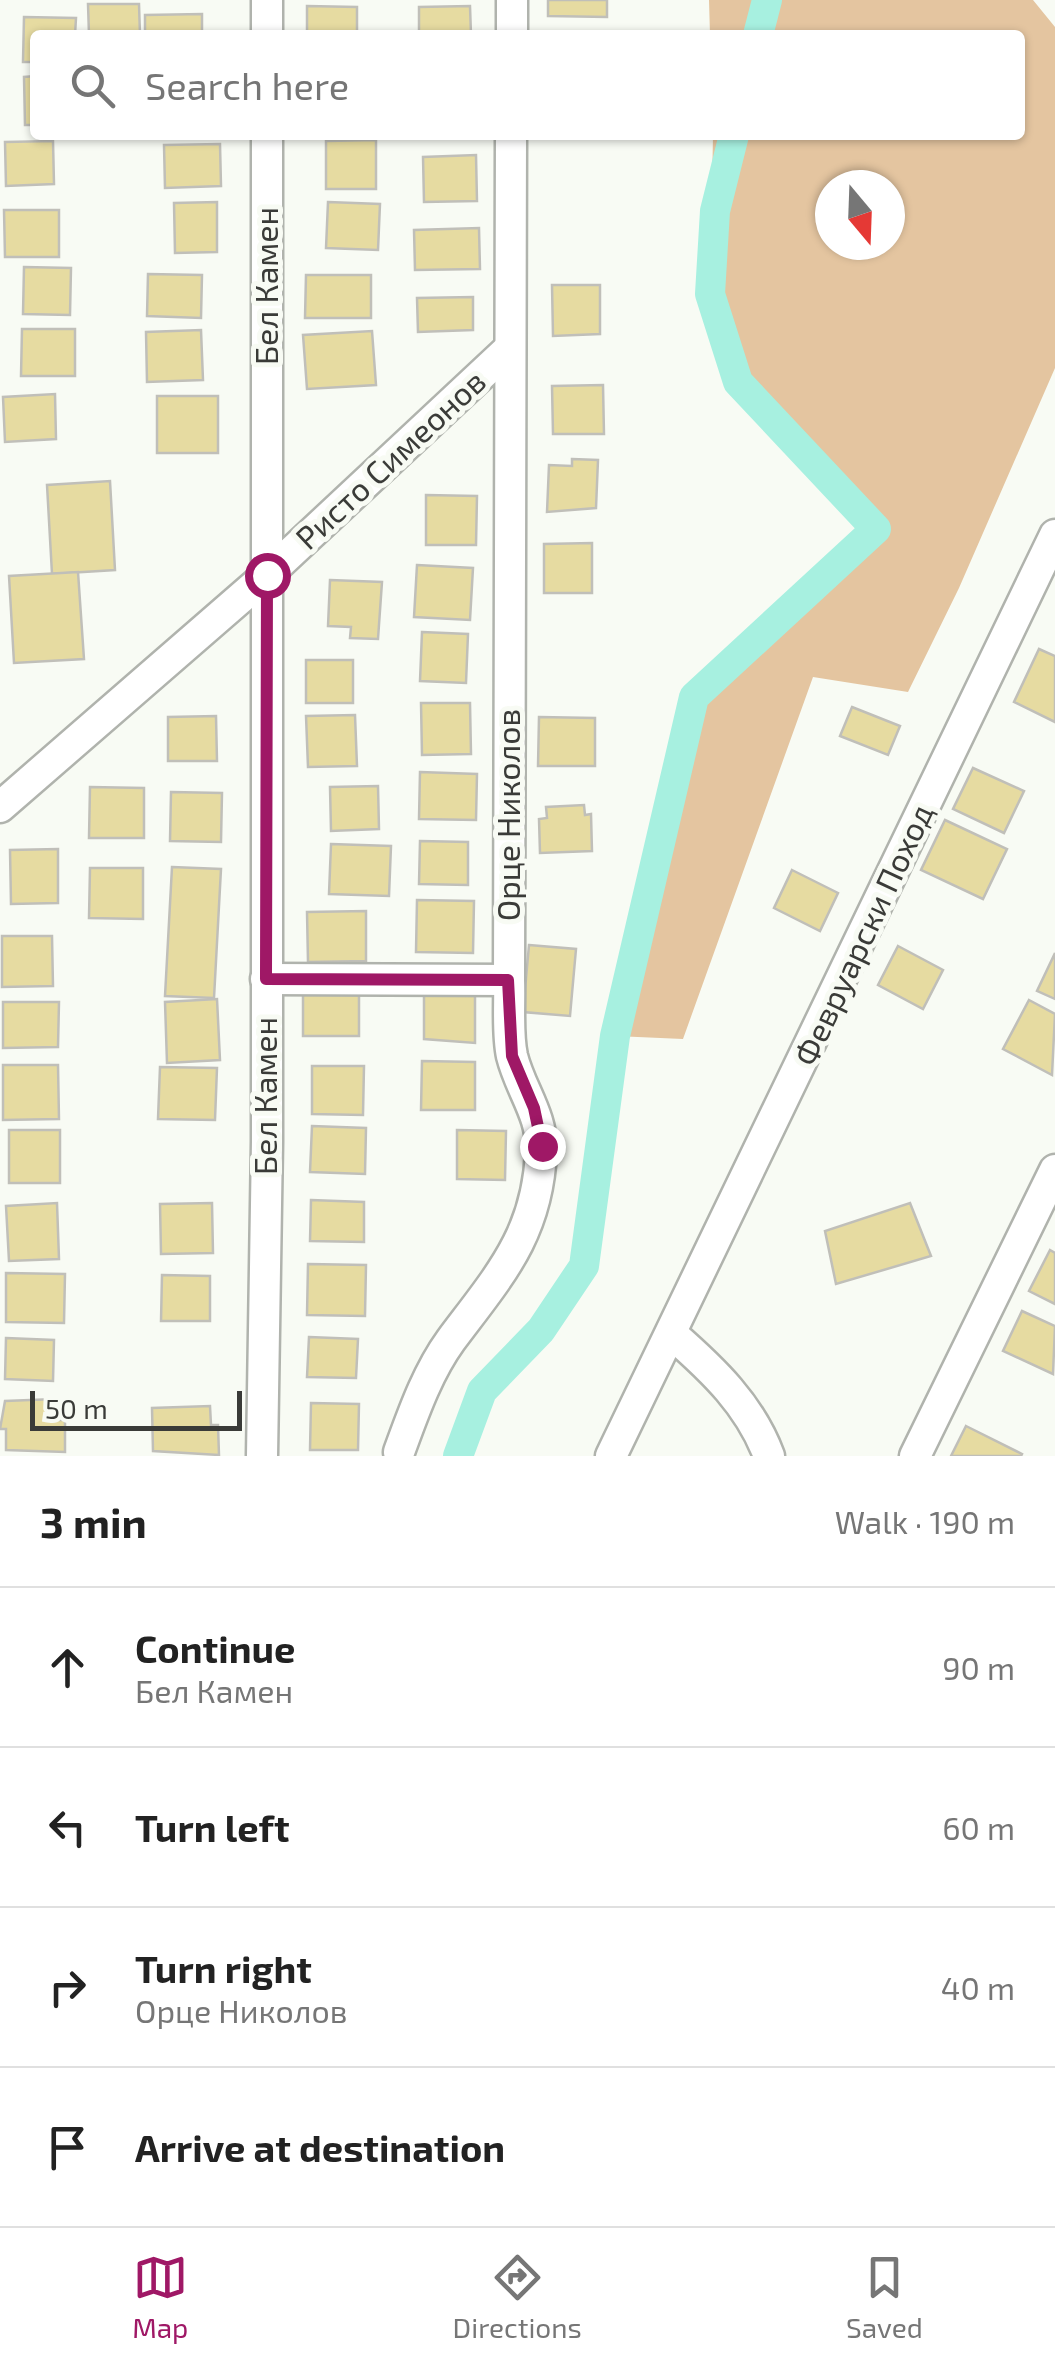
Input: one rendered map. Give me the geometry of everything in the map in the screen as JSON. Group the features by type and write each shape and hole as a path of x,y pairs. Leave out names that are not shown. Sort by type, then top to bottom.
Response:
{"street":[{"path":"267,0 267,30"},
{"path":"512,0 512,30"},
{"name":"Бел Камен","path":"262,1456 267,140"},
{"name":"Орце Николов","path":"399,1452 419,1400 450,1342 512,1261 538,1197 542,1146 534,1108 512,1056 508,980 511,140"},
{"name":"Ристо Симеонов","path":"0,807 267,575 510,348"},
{"name":"Февруарски Поход","path":"611,1456 1055,535"},
{"path":"266,979 508,980"},
{"path":"915,1456 1055,1170"},
{"path":"672,1335 721,1379 753,1422 769,1456"}],"shaded area":[{"path":"709,0 1033,0 1055,27 1055,368 959,588 908,692 813,677 683,1039 615,1036 685,704 875,529 738,382 710,294 713,140 1025,140 1025,30 710,30"}],"building":[{"path":"548,0 607,0 607,17 548,16"},
{"path":"88,4 139,4 140,30 89,30"},
{"path":"307,6 357,7 357,30 307,30"},
{"path":"470,6 471,30 419,30 419,7"},
{"path":"202,14 202,30 145,30 145,15"},
{"path":"24,17 76,18 75,30 30,30 30,62 23,62"},
{"path":"30,76 30,125 25,125 24,77"},
{"path":"376,140 376,189 326,189 326,141"},
{"path":"53,141 54,184 6,186 5,142"},
{"path":"220,144 221,186 165,188 164,145"},
{"path":"476,155 477,201 424,202 423,157"},
{"path":"217,202 217,252 175,253 174,203"},
{"path":"328,202 380,204 378,250 326,248"},
{"path":"4,210 59,210 59,257 5,257"},
{"path":"479,228 480,269 415,270 414,230"},
{"path":"24,267 71,268 70,315 23,314"},
{"path":"148,274 202,275 201,318 147,316"},
{"path":"306,275 371,275 371,318 305,318"},
{"path":"552,285 600,285 600,334 553,336"},
{"path":"473,297 473,330 418,332 417,298"},
{"path":"22,329 75,329 75,376 21,376"},
{"path":"201,330 203,380 147,382 146,332"},
{"path":"372,331 376,385 307,389 303,335"},
{"path":"603,385 604,434 553,434 552,386"},
{"path":"55,394 56,439 5,442 3,397"},
{"path":"157,396 218,396 218,453 157,453"},
{"path":"572,459 598,460 596,508 547,512 549,465 572,466"},
{"path":"110,481 115,570 52,574 47,485"},
{"path":"426,495 477,496 476,545 426,545"},
{"path":"592,543 592,593 544,593 544,544"},
{"path":"417,565 473,568 470,620 414,617"},
{"path":"78,572 84,659 14,663 9,576"},
{"path":"330,580 382,582 378,639 350,638 351,627 328,626"},
{"path":"422,632 468,634 466,683 420,681"},
{"path":"1039,649 1055,656 1055,722 1014,702"},
{"path":"306,660 353,660 353,703 306,703"},
{"path":"421,703 470,703 471,754 422,755"},
{"path":"852,707 900,726 888,755 840,736"},
{"path":"355,715 357,766 308,767 306,716"},
{"path":"216,716 217,761 168,761 168,717"},
{"path":"539,717 595,718 595,766 538,766"},
{"path":"973,768 1024,791 1004,833 953,809"},
{"path":"420,772 477,774 476,820 419,819"},
{"path":"378,786 379,829 331,831 330,787"},
{"path":"90,787 144,788 144,838 89,838"},
{"path":"171,792 222,793 221,842 170,841"},
{"path":"584,805 585,815 591,814 592,851 540,853 539,819 547,818 546,807"},
{"path":"945,820 1007,849 983,899 921,870"},
{"path":"420,841 468,842 468,885 419,884"},
{"path":"331,844 391,846 389,896 329,894"},
{"path":"58,849 58,903 11,904 10,850"},
{"path":"172,867 221,869 214,998 165,996"},
{"path":"90,868 143,868 143,919 89,918"},
{"path":"792,870 838,893 820,931 774,908"},
{"path":"417,900 474,901 473,953 416,952"},
{"path":"366,911 366,961 308,962 307,912"},
{"path":"2,936 52,936 53,986 2,987"},
{"path":"529,945 576,949 570,1016 523,1012"},
{"path":"898,946 943,970 923,1009 878,985"},
{"path":"1055,953 1055,999 1037,991"},
{"path":"303,984 359,985 359,1036 303,1036"},
{"path":"424,988 475,988 475,1043 424,1039"},
{"path":"217,999 220,1060 167,1063 165,1002"},
{"path":"1029,1000 1055,1014 1052,1075 1003,1049"},
{"path":"3,1002 59,1002 58,1047 3,1048"},
{"path":"422,1061 475,1062 475,1110 421,1110"},
{"path":"3,1065 58,1065 59,1119 3,1120"},
{"path":"312,1066 364,1066 363,1115 312,1114"},
{"path":"160,1067 217,1068 215,1120 158,1119"},
{"path":"312,1126 366,1128 365,1174 310,1172"},
{"path":"9,1130 60,1130 60,1183 9,1183"},
{"path":"457,1130 506,1131 505,1180 457,1179"},
{"path":"311,1200 364,1202 364,1242 310,1241"},
{"path":"57,1203 59,1259 9,1261 6,1206"},
{"path":"212,1203 213,1253 161,1254 160,1204"},
{"path":"910,1203 931,1256 836,1284 825,1231"},
{"path":"1050,1250 1055,1253 1055,1304 1029,1291"},
{"path":"308,1264 366,1265 365,1316 307,1315"},
{"path":"6,1273 65,1274 64,1323 6,1322"},
{"path":"162,1275 210,1276 210,1321 161,1321"},
{"path":"1022,1311 1055,1326 1053,1374 1003,1351"},
{"path":"309,1337 358,1339 356,1378 307,1377"},
{"path":"6,1338 54,1340 53,1381 5,1379"},
{"path":"55,1399 56,1420 65,1420 65,1452 6,1450 6,1429 0,1429 5,1401"},
{"path":"311,1403 359,1404 358,1450 310,1450"},
{"path":"210,1406 211,1425 218,1425 219,1455 153,1451 152,1408"},
{"path":"966,1426 1022,1454 1021,1456 951,1456"}],"waterway":[{"path":"759,30 767,0"},
{"path":"458,1456 482,1391 541,1330 584,1266 615,1036 694,697 876,529 738,382 710,294 715,211 733,140"}],"route":[{"path":"267,575 266,979 508,980 512,1056 534,1108 542,1146"}]}
